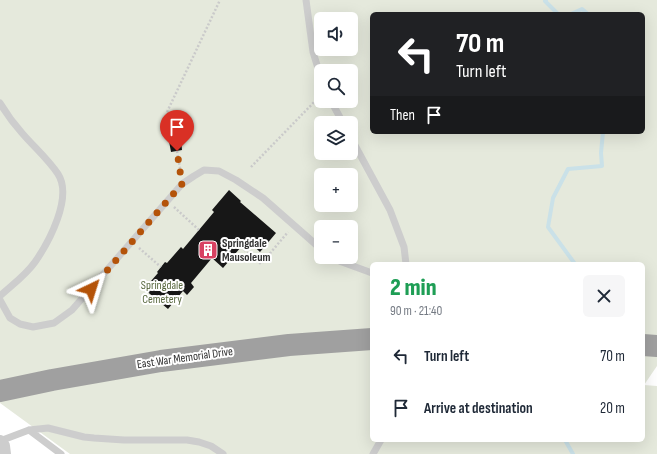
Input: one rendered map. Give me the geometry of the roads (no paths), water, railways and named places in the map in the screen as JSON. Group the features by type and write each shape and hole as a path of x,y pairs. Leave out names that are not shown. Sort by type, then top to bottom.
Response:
{"highway":[{"name":"East War Memorial Drive","path":"0,391 52,380 161,361 289,345 370,339"},
{"path":"645,345 657,346"}],"street":[{"path":"0,441 3,446 4,454"}],"lane":[{"path":"306,0 313,52 317,64"},
{"path":"0,103 21,132 47,160 59,176 64,193 59,215 35,262 22,277 0,296"},
{"path":"358,151 390,210 404,247 406,262"},
{"path":"0,300 10,318 20,324 33,327 54,323 72,310 182,184 204,170 219,170 263,198 314,244"},
{"path":"347,264 370,273"},
{"path":"0,441 29,430 48,428 94,438 124,440 187,440 211,446 223,454"},
{"path":"29,430 61,454"},
{"path":"372,454 379,442"}],"waterway":[{"path":"546,0 545,1 556,12"},
{"path":"575,12 582,9 586,12"},
{"path":"574,262 548,227 553,198 568,169 602,166 601,153 603,134"},
{"path":"566,442 573,454"}],"place":[{"name":"Springdale Mausoleum","path":"208,250"}],"park label":[{"name":"Springdale Cemetery","path":"162,292"}]}
